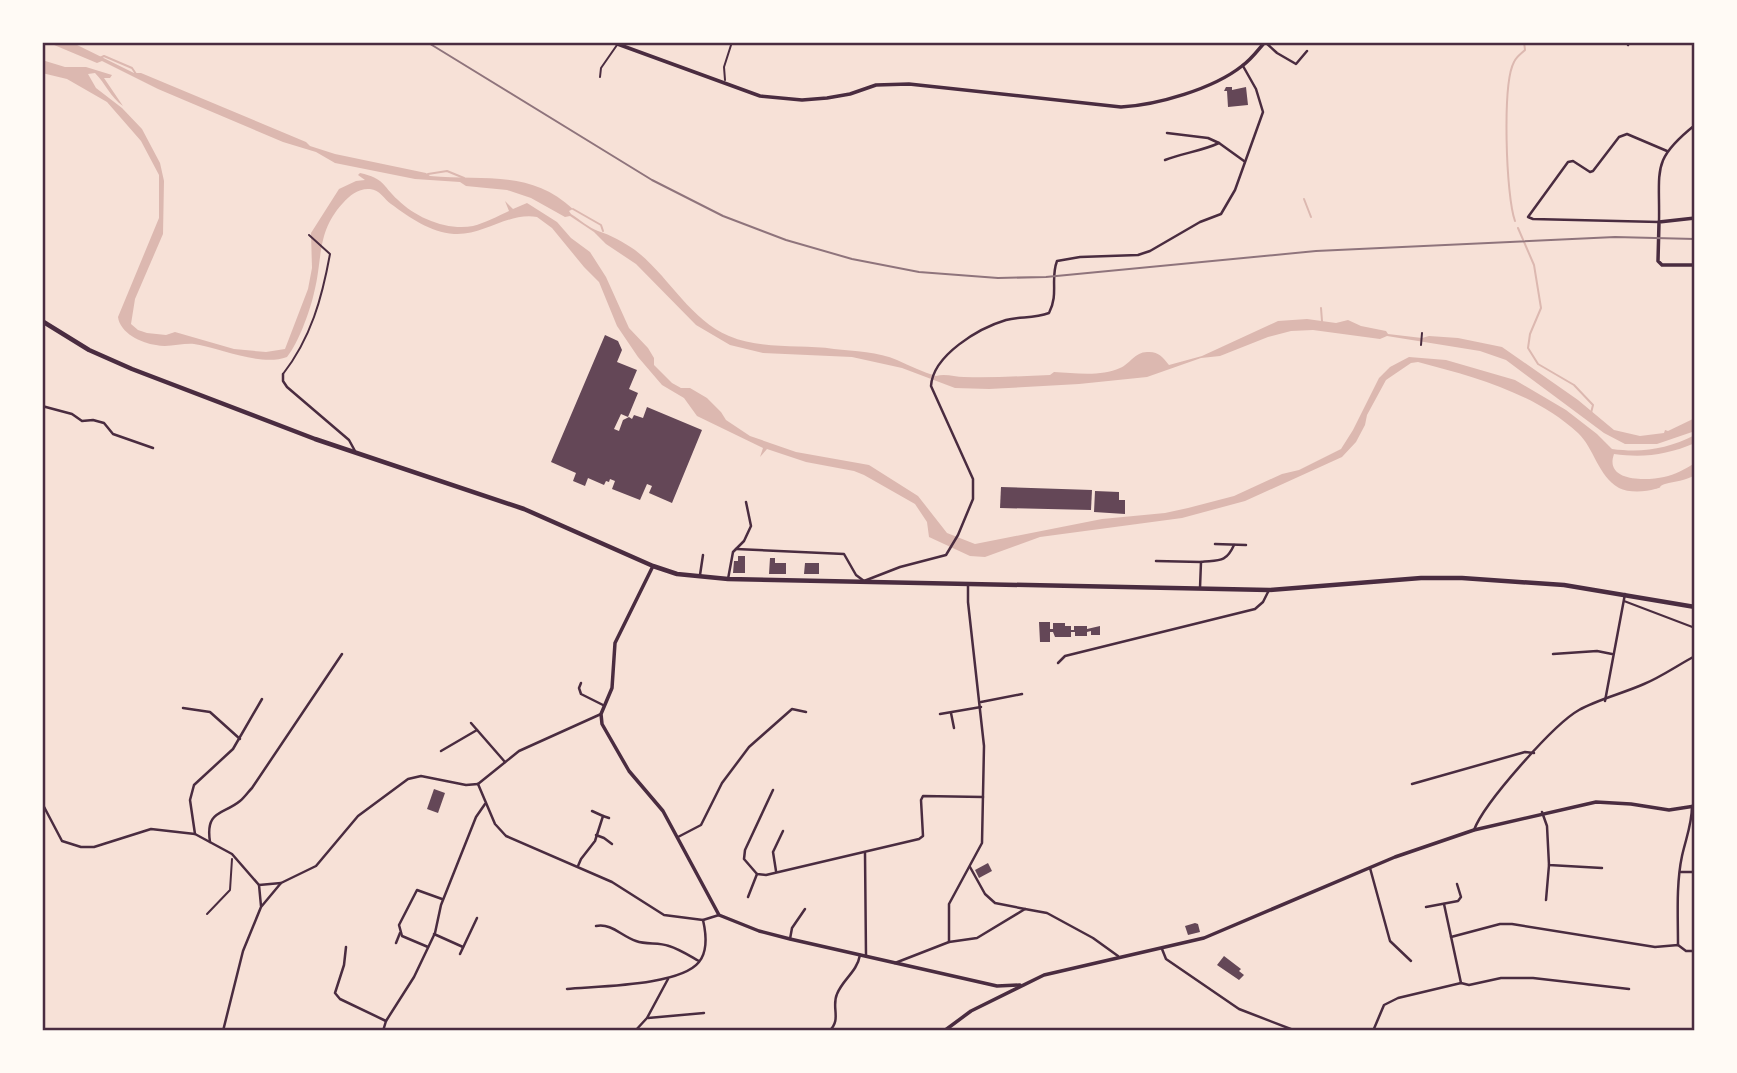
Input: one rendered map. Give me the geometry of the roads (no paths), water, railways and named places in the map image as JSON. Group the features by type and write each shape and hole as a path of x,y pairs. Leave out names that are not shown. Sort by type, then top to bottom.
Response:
{"main road":[{"path":"42,321 89,350 132,369 355,453 524,509 653,566 700,578 1269,590 1421,578 1462,578 1564,585 1695,607"}],"street":[{"path":"611,42 760,96 783,99 827,98 876,85 909,85 1121,107 1142,106 1173,98 1243,66 1265,42 1293,64 1298,63 1307,51"},
{"path":"736,550 844,554 856,575 864,581 891,570 946,555 974,499 973,479 931,386 931,380 942,359 955,346 1007,319 1036,318 1049,313 1055,302 1057,261 1080,257 1138,255 1150,251 1200,222 1221,214 1235,190 1263,112 1256,89 1243,66"},
{"path":"1695,125 1672,144 1660,167 1658,250 1658,261 1662,265 1695,265"},
{"path":"1167,133 1208,138 1244,161"},
{"path":"1667,151 1628,134 1619,137 1593,171 1590,172 1573,161 1569,162 1528,217 1659,224 1695,218"},
{"path":"1166,160 1219,143"},
{"path":"283,374 287,387 349,440 355,453"},
{"path":"42,406 72,414 82,421 104,423 113,435 153,448"},
{"path":"727,579 733,552 744,541 751,526 746,502"},
{"path":"1215,544 1246,545"},
{"path":"1156,561 1223,560 1229,556 1234,545"},
{"path":"700,578 703,555"},
{"path":"1200,562 1200,589"},
{"path":"653,566 615,643 612,688 603,705 602,724 629,772 663,811 719,915 759,931 863,956 998,986 1022,985"},
{"path":"949,942 949,904 982,843 984,746 968,584"},
{"path":"1058,663 1065,656 1255,609 1263,602 1269,590"},
{"path":"1605,701 1625,594"},
{"path":"1553,654 1597,650 1613,654"},
{"path":"211,842 208,829 214,818 223,809 239,802 252,788 342,654"},
{"path":"1474,830 1478,819 1501,787 1564,721 1580,709 1648,683 1695,656"},
{"path":"581,683 581,694 603,705"},
{"path":"940,714 1022,694"},
{"path":"195,834 190,800 194,785 233,749 262,699"},
{"path":"183,708 210,712 240,739"},
{"path":"678,838 701,825 722,783 749,747 792,709 806,712"},
{"path":"951,713 954,729"},
{"path":"223,1031 243,951 261,907 281,883 316,866 358,816 408,779 421,776 466,785 478,784 519,751 601,714"},
{"path":"471,723 505,762"},
{"path":"441,751 477,730"},
{"path":"1412,783 1525,752 1534,753"},
{"path":"478,784 485,804 500,831 506,836 612,882 664,915 704,920 719,915"},
{"path":"757,874 744,859 745,850 773,790"},
{"path":"757,874 865,853 923,836 923,796 983,797"},
{"path":"944,1031 971,1011 1056,971 1204,938 1370,868 1474,830 1542,812 1595,802 1669,810 1694,806 1682,855 1678,945"},
{"path":"42,803 62,841 81,847 94,847 150,829 195,834 232,854 259,885 261,907"},
{"path":"383,1031 386,1021 414,977 434,934 443,899 476,817 485,804"},
{"path":"592,811 609,818"},
{"path":"1542,812 1547,825 1549,865 1546,900"},
{"path":"578,866 595,841 603,816"},
{"path":"776,872 773,852 783,831"},
{"path":"596,835 612,845"},
{"path":"829,1031 836,1021 835,996 863,956 865,853"},
{"path":"1549,865 1602,868"},
{"path":"970,867 985,894 995,903 1047,913 1093,938 1120,957"},
{"path":"1370,868 1390,941 1410,961"},
{"path":"1681,872 1695,872"},
{"path":"748,897 757,874"},
{"path":"259,885 281,883"},
{"path":"1426,907 1458,901 1461,897 1457,884"},
{"path":"396,943 400,933 399,925 417,890 443,899"},
{"path":"1444,904 1461,983"},
{"path":"790,939 792,928 805,909"},
{"path":"895,963 949,942 977,938 1025,909"},
{"path":"460,954 477,918"},
{"path":"567,989 668,979 692,970 700,962 705,948 704,920"},
{"path":"1451,937 1512,923 1655,947 1678,945 1686,951 1695,951"},
{"path":"596,926 613,927 619,934 637,942 669,946 700,962"},
{"path":"400,933 428,947"},
{"path":"434,934 463,947"},
{"path":"346,947 344,965 335,993 340,999 386,1021"},
{"path":"1162,948 1166,959 1239,1009 1296,1031"},
{"path":"1373,1031 1384,1005 1398,998 1461,983 1469,985 1502,978 1533,978 1629,989"},
{"path":"635,1031 647,1018 668,979"},
{"path":"647,1018 704,1013"}],"lane":[{"path":"600,76 601,68 617,44"},
{"path":"283,374 296,357 322,297 330,254 309,235"},
{"path":"1623,601 1695,628"}],"waterway":[{"path":"1515,221 1509,189 1508,93 1510,74 1515,60 1525,50 1524,42"},
{"path":"100,58 104,56 132,68 136,74"},
{"path":"428,174 447,171 464,178"},
{"path":"1304,199 1311,217"},
{"path":"573,209 601,225 603,231"},
{"path":"1518,228 1534,265 1541,308 1530,334 1528,348 1538,364 1574,385 1593,405 1591,413"},
{"path":"1321,308 1322,321"}],"railway":[{"path":"427,42 652,180 723,216 786,240 852,259 919,272 998,278 1046,277 1316,251 1615,237 1695,239"}]}
